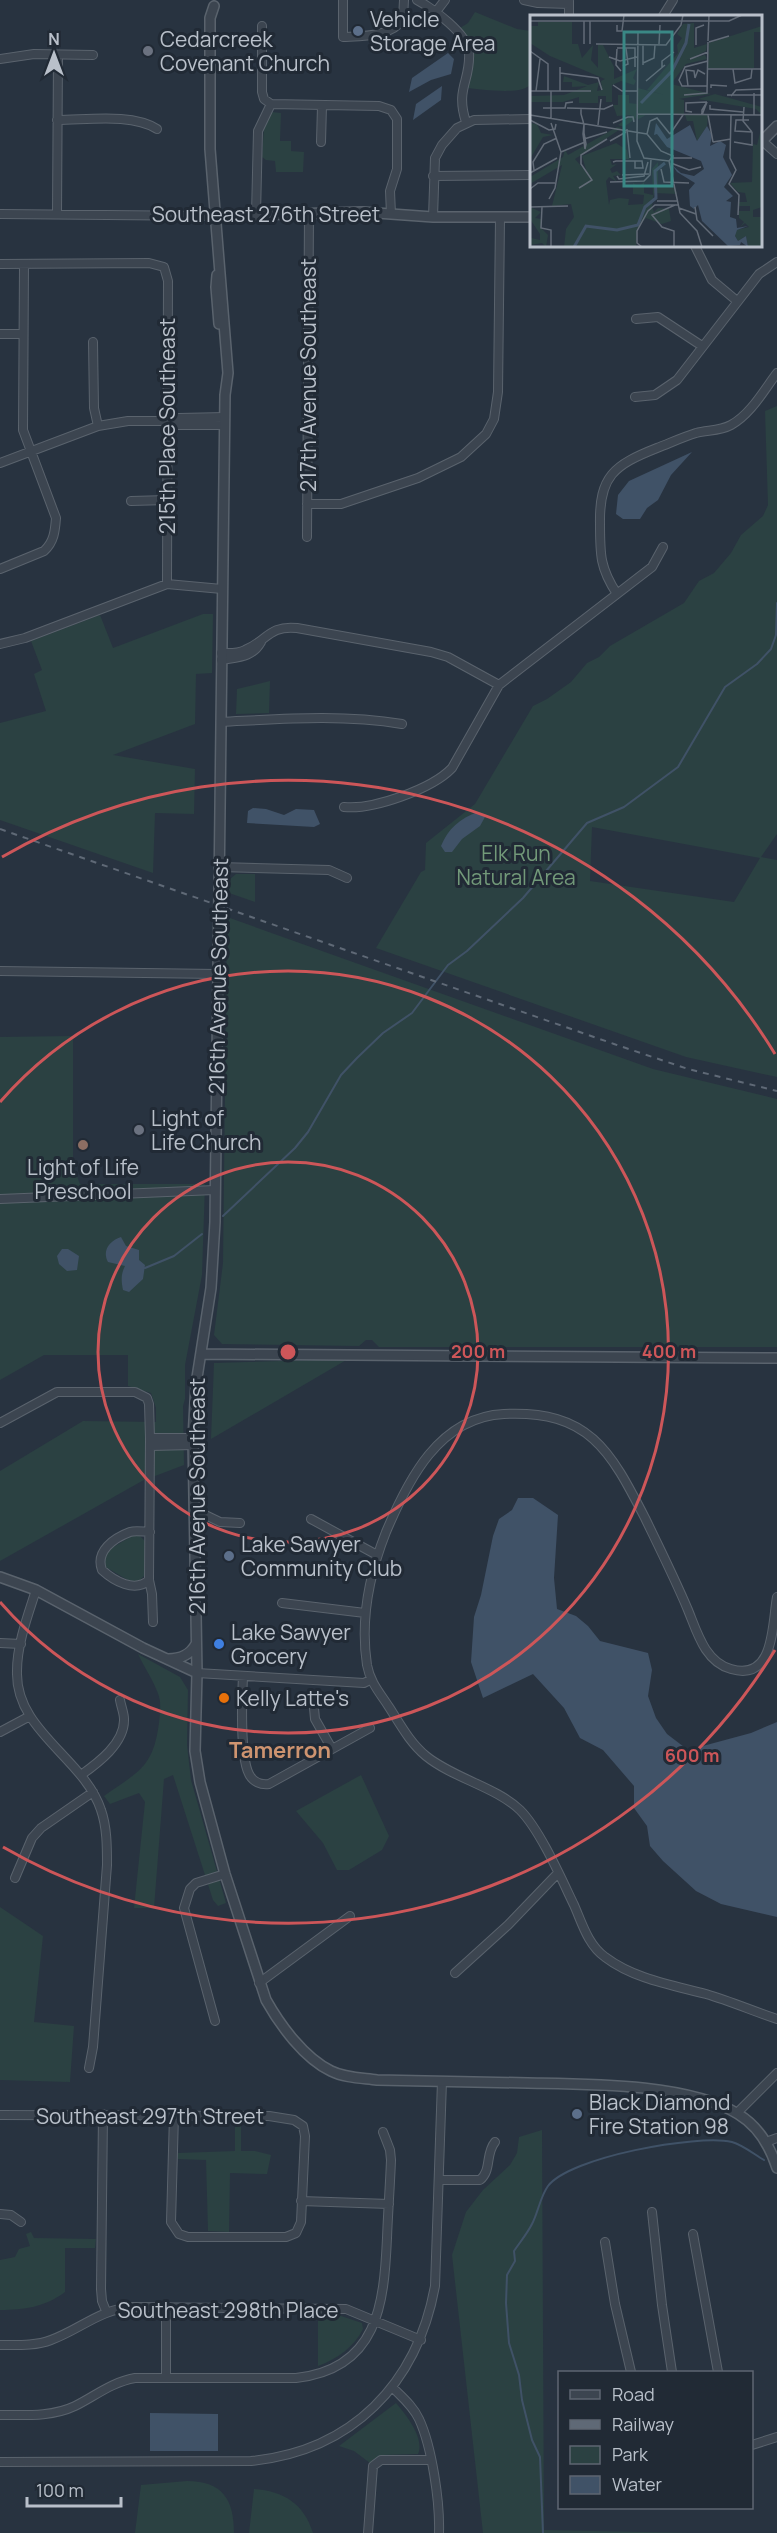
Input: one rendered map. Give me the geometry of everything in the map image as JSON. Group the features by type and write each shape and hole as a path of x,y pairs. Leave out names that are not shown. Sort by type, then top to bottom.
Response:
{"street":[{"path":"343,0 343,37 363,36 394,28 403,19 404,0"},
{"path":"417,0 462,36 468,46 469,59 461,97 466,122"},
{"path":"435,13 446,0"},
{"path":"524,0 538,3 569,2"},
{"path":"664,15 673,0"},
{"name":"216th Avenue Southeast","path":"214,3 216,146 212,175 228,373 225,395 214,1256 196,1384 194,1441 197,1673 195,1751 197,1767 225,1874 259,1983 275,2016 320,2065 333,2072 349,2077 442,2081"},
{"path":"262,26 262,92 264,99 271,104 380,106 396,114 397,169 390,191 391,214"},
{"path":"0,59 34,54 93,55"},
{"path":"57,214 58,55"},
{"path":"256,214 258,131 271,104"},
{"path":"321,142 322,106"},
{"path":"433,217 433,176 437,152 457,129 466,122 530,119"},
{"path":"57,120 135,120 143,121 158,129"},
{"path":"762,140 777,126"},
{"path":"762,142 777,154"},
{"path":"433,176 530,176"},
{"name":"Southeast 276th Street","path":"0,214 214,216 309,213 530,218"},
{"name":"217th Avenue Southeast","path":"307,537 309,213"},
{"path":"307,504 341,504 418,478 460,457 486,434 494,419 498,392 500,218"},
{"path":"696,248 712,280 737,301"},
{"path":"635,398 655,395 677,380 759,274 777,262"},
{"name":"215th Place Southeast","path":"24,264 149,263 164,267 168,281 167,584"},
{"path":"0,264 24,264 22,419 30,452 56,519 53,538 44,551 0,569"},
{"path":"636,319 658,317 702,346"},
{"path":"0,334 22,334"},
{"path":"93,342 94,408 98,426"},
{"path":"617,594 605,576 600,557 600,499 606,482 613,472 621,464 644,453 696,433 722,429 734,423 748,410 777,373"},
{"path":"0,462 98,426 128,421 167,421 177,425 225,421"},
{"path":"131,501 167,500"},
{"path":"344,807 369,806 429,785 445,775 452,768 499,685 652,567 663,547"},
{"path":"0,644 25,638 167,584 222,589"},
{"path":"221,656 250,654 257,650 265,636 285,627 431,652 448,657 499,685"},
{"path":"221,722 334,717 402,724"},
{"path":"219,867 329,870 347,878"},
{"path":"0,971 217,974"},
{"path":"0,1199 214,1190"},
{"path":"201,1354 777,1358"},
{"path":"0,1423 57,1392 135,1392 144,1395 149,1404 149,1580 153,1622"},
{"path":"777,1597 770,1642 764,1660 754,1669 742,1671 724,1666 707,1651 699,1638 674,1575 615,1461 600,1444 580,1430 552,1417 528,1413 498,1414 459,1428 434,1446 397,1506 377,1555 365,1613 365,1649 370,1680 406,1734 426,1756 519,1809 558,1873 591,1941 602,1955 617,1966 642,1977 711,1996 777,2019"},
{"path":"150,1442 194,1441"},
{"path":"195,1510 220,1522 240,1523"},
{"path":"311,1519 377,1555"},
{"path":"149,1580 140,1586 130,1586 102,1570 99,1558 105,1548 130,1532 150,1532"},
{"path":"0,1577 36,1590 163,1658 197,1673 363,1683 370,1680"},
{"path":"36,1590 16,1671 20,1694 30,1716 93,1792 102,1810 106,1837 107,1865 93,2047 89,2068"},
{"path":"282,1603 365,1613"},
{"path":"163,1658 181,1658 190,1652 196,1642"},
{"path":"0,1643 21,1644"},
{"path":"243,1676 242,1721 248,1773 260,1784 269,1784 370,1728"},
{"path":"81,1775 96,1765 121,1736 124,1720 120,1700"},
{"path":"314,1708 315,1719 332,1749"},
{"path":"0,1732 30,1716"},
{"path":"15,1878 32,1838 41,1828 93,1792"},
{"path":"455,1972 508,1925 558,1873"},
{"path":"214,2021 184,1908 190,1889 196,1883 225,1874"},
{"path":"259,1983 350,1916"},
{"path":"737,2113 777,2073"},
{"path":"0,2462 251,2461 280,2458 313,2448 362,2417 392,2387 421,2340 435,2286 442,2081 579,2084 654,2090 693,2097 737,2113 754,2127 766,2142 777,2168"},
{"name":"Southeast 297th Street","path":"0,2115 278,2117 300,2122 304,2136 301,2200"},
{"path":"104,2115 101,2289 106,2311"},
{"path":"174,2115 171,2222 179,2234 286,2237 296,2233 301,2222 301,2200 389,2204"},
{"path":"0,2415 53,2414 135,2378 264,2379 312,2376 342,2363 359,2348 376,2321 385,2282 390,2150 383,2133"},
{"path":"766,2142 777,2138"},
{"path":"439,2180 480,2180 486,2172 489,2152 495,2142"},
{"path":"652,2212 672,2371"},
{"path":"0,2214 11,2215 21,2222"},
{"path":"693,2234 718,2371"},
{"path":"605,2242 615,2304 631,2371"},
{"name":"Southeast 298th Place","path":"0,2345 51,2341 106,2311 126,2307 334,2308 358,2312 421,2340"},
{"path":"166,2307 166,2378"},
{"path":"392,2387 407,2402 418,2418 440,2508 440,2533"},
{"path":"753,2445 777,2437"},
{"path":"369,2533 373,2466 381,2460 430,2460"}],"green space":[{"path":"475,12 517,29 530,31 530,85 526,88 511,91 466,88 471,56 469,42 460,28 468,23"},
{"path":"272,112 281,113 280,141 291,141 291,151 304,152 303,172 276,172 275,161 262,157 264,128"},
{"name":"Elk Run Natural Area","path":"777,406 777,834 761,857 777,860 777,1077 686,1057 376,948 421,872 425,870 426,843 475,804 533,706 571,682 587,663 599,657 610,646 684,603 699,581 714,573 731,553 741,535 763,516 768,505 765,411","holes":["592,827 760,858 734,902 590,881"]},
{"path":"203,614 213,614 212,673 196,674 195,724 113,755 195,769 194,814 155,813 153,873 0,820 0,723 46,711 34,674 42,670 31,641 100,615 113,648"},
{"path":"270,681 269,713 236,714 237,689"},
{"path":"236,874 255,874 255,902 229,893 229,880"},
{"path":"227,917 653,1069 777,1099 777,1347 379,1347 372,1340 366,1340 359,1346 222,1344 214,1335 223,1263"},
{"path":"73,1036 73,1166 80,1184 205,1184 202,1275 185,1365 184,1465 142,1481 0,1561 0,1471 83,1421 156,1422 156,1408 151,1393 128,1386 128,1355 44,1355 0,1380 0,1037"},
{"path":"348,1359 211,1439 214,1363"},
{"path":"132,1536 140,1536 145,1541 146,1574 138,1582 131,1582 104,1566 105,1552"},
{"path":"138,1654 180,1677 188,1690 187,1745 191,1780 226,1903 218,1906 213,1900 173,1775 164,1779 154,1908 134,1908 145,1802 139,1793 110,1804 104,1796 142,1767 153,1750 156,1738 160,1699"},
{"path":"361,1775 389,1836 382,1850 349,1870 337,1870 323,1843 296,1811"},
{"path":"0,1907 43,1936 34,2022 74,2026 70,2082 0,2080"},
{"path":"235,2122 241,2122 241,2151 255,2151 271,2155 267,2174 230,2173 229,2232 208,2231 206,2160 178,2159 178,2153 235,2151"},
{"path":"542,2130 544,2530 694,2533 483,2533 452,2255 466,2212 483,2190 510,2165 517,2153 519,2137"},
{"path":"31,2232 34,2238 96,2239 95,2248 65,2248 65,2292 34,2307 0,2310 0,2260 15,2257 19,2249 30,2246 26,2234"},
{"path":"318,2313 341,2316 362,2323 363,2329 344,2352 318,2366"},
{"path":"396,2403 417,2434 418,2454 384,2455 370,2463 354,2451 339,2446"},
{"path":"187,2481 210,2484 224,2495 232,2511 234,2533 135,2533 141,2485"},
{"path":"254,2489 275,2493 291,2501 304,2514 313,2533 249,2533"}],"water":[{"path":"448,53 454,59 451,74 431,80 409,92 412,78"},
{"path":"442,86 441,100 413,120 416,104"},
{"path":"692,452 671,475 658,500 647,508 640,519 623,519 616,514 618,495 629,481"},
{"path":"253,808 266,809 284,815 296,809 314,810 320,824 314,827 247,823 248,811"},
{"path":"478,812 485,817 480,826 462,839 452,852 445,852 441,846 451,829 466,817"},
{"path":"121,1237 126,1246 139,1250 139,1260 145,1265 143,1279 129,1292 123,1290 122,1286 125,1266 108,1262 106,1258 108,1247"},
{"path":"62,1249 68,1249 79,1256 77,1270 67,1271 59,1264 57,1256"},
{"path":"518,1498 533,1498 558,1515 554,1578 557,1609 576,1616 600,1641 648,1653 652,1670 648,1696 656,1718 667,1734 688,1750 751,1733 777,1722 777,1917 721,1904 696,1891 663,1861 650,1846 647,1826 634,1808 634,1786 603,1750 580,1738 564,1708 533,1674 483,1698 471,1662 474,1617 499,1519 512,1510"},
{"path":"150,2413 218,2414 218,2451 150,2451"}],"waterway":[{"path":"223,1216 295,1148 308,1132 341,1075 383,1033 412,1013 448,965 467,951 523,898 587,823 624,807 678,767 725,687 757,664 771,649 776,635 777,603"},
{"path":"145,1268 174,1256 202,1234"},
{"path":"543,2533 540,2457 532,2440 522,2400 519,2375 509,2343 506,2303 507,2275 515,2261 514,2251 532,2224 545,2190 561,2175 607,2157 692,2141 732,2142 764,2160"}],"railway":[{"path":"0,829 688,1069 777,1091"}],"place":[{"name":"Vehicle Storage Area","path":"358,31"},
{"name":"Cedarcreek Covenant Church","path":"148,51"},
{"name":"Light of Life Church","path":"139,1130"},
{"name":"Light of Life Preschool","path":"83,1145"},
{"name":"Lake Sawyer Community Club","path":"229,1556"},
{"name":"Lake Sawyer Grocery","path":"219,1644"},
{"name":"Kelly Latte's","path":"224,1698"},
{"name":"Black Diamond Fire Station 98","path":"577,2114"}],"district":[{"name":"Tamerron","path":"280,1750"}]}
